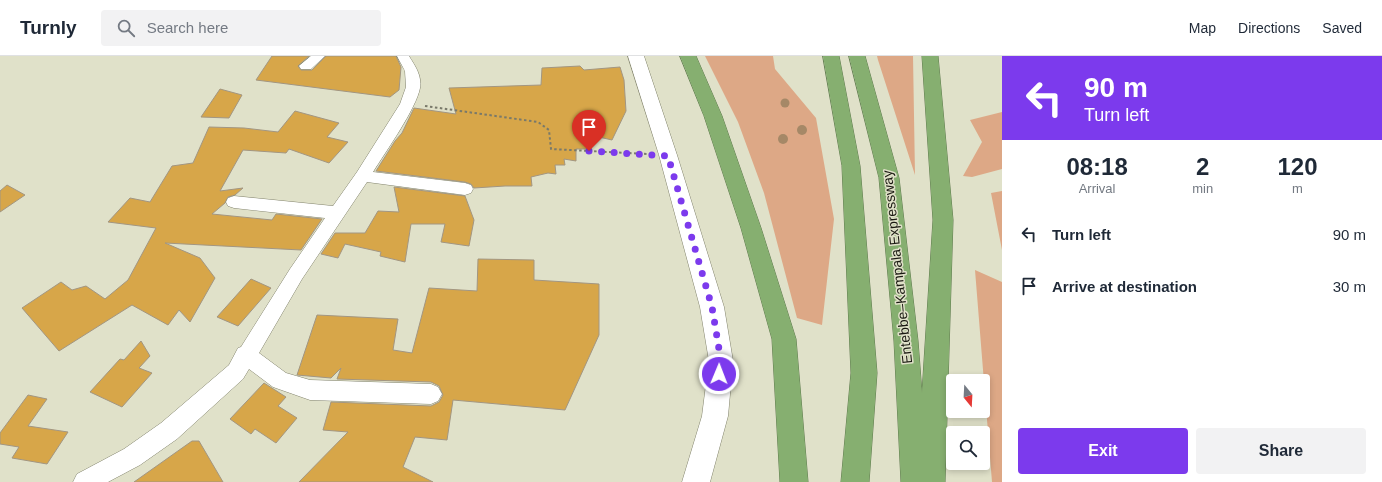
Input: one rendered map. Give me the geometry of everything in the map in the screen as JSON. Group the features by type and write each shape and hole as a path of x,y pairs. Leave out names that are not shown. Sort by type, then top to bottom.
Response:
{"highway":[{"path":"688,56 713,116 749,220 784,339 794,482"},
{"path":"831,56 851,166 864,373 855,482"},
{"name":"Entebbe–Kampala Expressway","path":"857,56 889,178 906,341 915,482"},
{"path":"930,56 944,220 931,482"}],"street":[{"path":"306,66 319,56"},
{"path":"85,482 132,457 169,431 236,372 245,354 296,274 363,176 406,104 413,87 412,71 404,56"},
{"path":"636,56 668,156 712,307 721,361 715,416 696,482"},
{"path":"363,176 465,189"},
{"path":"234,202 338,213"},
{"path":"245,354 280,380 310,390 431,394"}],"path":[{"path":"406,104 538,122 548,130 551,150 668,156"}],"shaded area":[{"path":"705,56 773,56 775,69 816,118 834,219 822,325 797,318 764,193 738,122"},
{"path":"877,56 913,56 915,175 878,60"},
{"path":"1002,112 1002,169 972,177 963,176 982,142 970,120"},
{"path":"1002,191 1002,250 991,193"},
{"path":"975,270 1002,282 1002,482 992,482 990,426 988,426 987,418 990,418 990,374 983,374"}],"building":[{"path":"272,56 309,56 298,66 301,70 312,70 326,56 396,56 401,67 399,90 390,97 256,80"},
{"path":"580,66 584,70 620,67 624,80 626,111 612,140 590,135 591,149 576,149 576,161 564,159 565,165 555,165 556,174 548,173 531,177 532,186 474,188 471,184 465,182 376,171 395,141 402,133 414,108 456,114 449,88 541,85 542,68"},
{"path":"220,89 242,95 229,118 201,117"},
{"path":"295,111 339,123 327,137 348,142 329,163 289,149 286,153 243,150 220,191 243,188 235,195 228,197 225,203 212,214 272,220 276,214 322,219 301,250 165,243 200,258 215,278 190,322 179,310 168,325 132,305 59,351 22,308 61,282 72,290 86,286 105,299 128,280 156,228 108,222 130,198 150,202 172,166 193,163 209,127 244,128 278,132"},
{"path":"7,185 25,195 0,212 0,191"},
{"path":"394,187 465,196 474,220 469,246 441,242 445,224 411,224 405,262 380,256 381,252 345,244 338,258 321,254 335,233 365,233 378,211 399,212"},
{"path":"478,259 534,260 534,280 599,284 599,335 565,410 453,400 447,440 415,437 403,467 433,482 299,482 348,432 323,430 331,402 431,406 439,402 443,395 439,386 431,382 337,379 341,368 331,378 297,375 317,315 398,319 393,350 412,353 429,288 477,291"},
{"path":"251,279 271,288 238,326 217,317"},
{"path":"141,341 150,356 139,368 152,373 122,407 90,392 120,359 124,360"},
{"path":"264,383 286,397 278,406 297,418 276,443 255,429 251,434 230,419"},
{"path":"28,395 47,399 28,426 68,432 47,464 12,458 19,447 0,444 0,433"},
{"path":"192,441 199,441 223,482 134,482"}],"route":[{"path":"589,151 668,156 690,226 712,307 721,361 719,374"}]}
